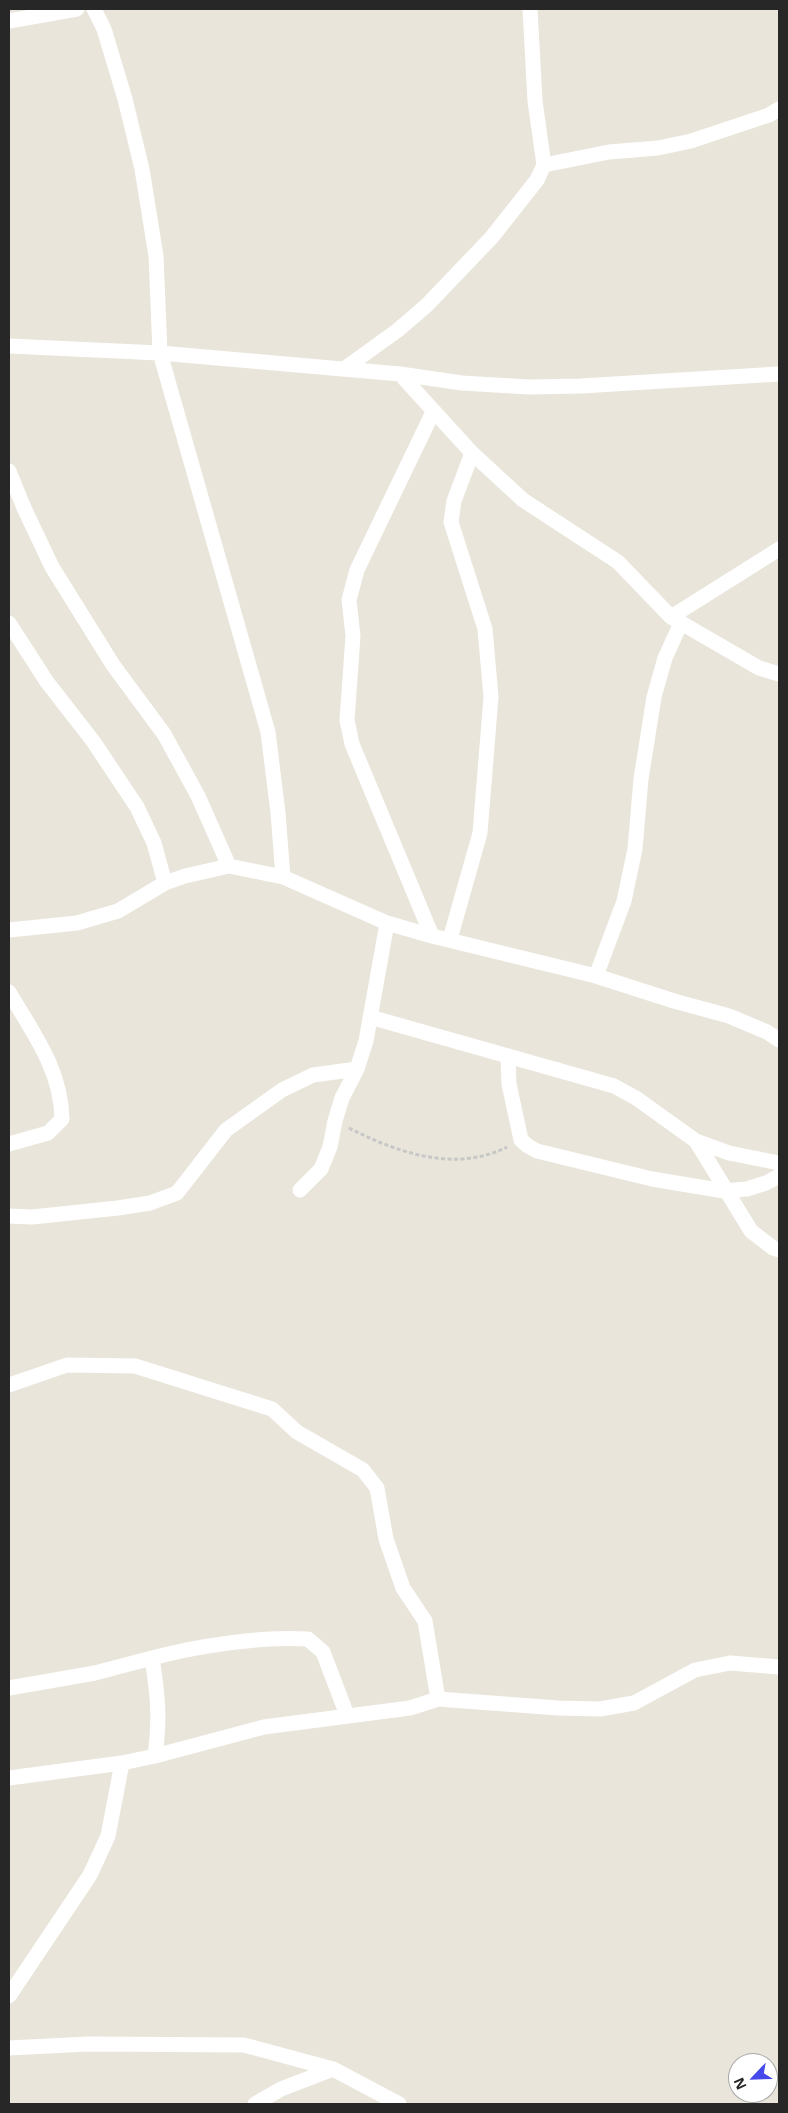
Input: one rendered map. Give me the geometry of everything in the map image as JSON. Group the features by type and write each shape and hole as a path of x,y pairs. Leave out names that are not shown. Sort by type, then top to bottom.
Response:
{"street":[{"path":"9,21 77,9"},
{"path":"94,9 104,29 125,99 142,169 156,256 160,352 268,732 278,813 283,877"},
{"path":"344,369 398,330 427,305 492,237 537,180 544,165 535,101 530,9"},
{"path":"544,165 609,152 658,148 691,141 769,115 779,109"},
{"path":"9,346 160,352 400,374 462,383 529,387 581,386 779,374"},
{"path":"400,374 472,454 523,500 618,562 676,620 759,668 779,674"},
{"path":"432,936 352,744 347,720 353,636 349,600 357,570 433,412"},
{"path":"450,939 480,833 491,697 485,629 451,522 454,501 472,454"},
{"path":"9,471 52,567 113,665 164,734 198,796 229,866"},
{"path":"596,976 624,901 635,849 641,779 654,697 676,620 779,549"},
{"path":"9,623 47,682 93,741 137,807 154,843 165,883"},
{"path":"9,930 78,923 118,911 165,883 185,876 229,866 283,877 387,923 432,936 596,976 729,1016 767,1032 779,1040"},
{"path":"300,1190 321,1169 330,1148 342,1098 357,1069 366,1041 387,923"},
{"path":"9,992 53,1069 62,1099 62,1119 48,1133 9,1144"},
{"path":"370,1017 508,1058 547,1066 576,1077 614,1086 636,1098 696,1141 729,1153 779,1163"},
{"path":"508,1058 509,1084 521,1140 537,1151 652,1179 724,1191 747,1189 766,1184 779,1176"},
{"path":"9,1216 32,1217 118,1208 150,1203 177,1193 226,1130 282,1090 314,1075 357,1069"},
{"path":"696,1141 724,1191 750,1231 773,1248 779,1250"},
{"path":"9,1385 67,1365 135,1366 272,1409 297,1432 364,1470 377,1488 386,1539 403,1588 425,1621 438,1699"},
{"path":"9,1688 95,1673 194,1649 284,1637 308,1639 322,1652 347,1715"},
{"path":"152,1658 159,1705 155,1756"},
{"path":"9,1778 122,1763 264,1727 410,1708 438,1699 558,1708 600,1709 634,1704 695,1670 730,1663 779,1667"},
{"path":"9,1996 90,1875 108,1836 122,1763"},
{"path":"9,2048 88,2044 244,2045 334,2069 399,2104"},
{"path":"255,2104 281,2089 334,2069"}],"path":[{"path":"335,1121 378,1143 431,1158 464,1160 494,1154 521,1140"}]}
